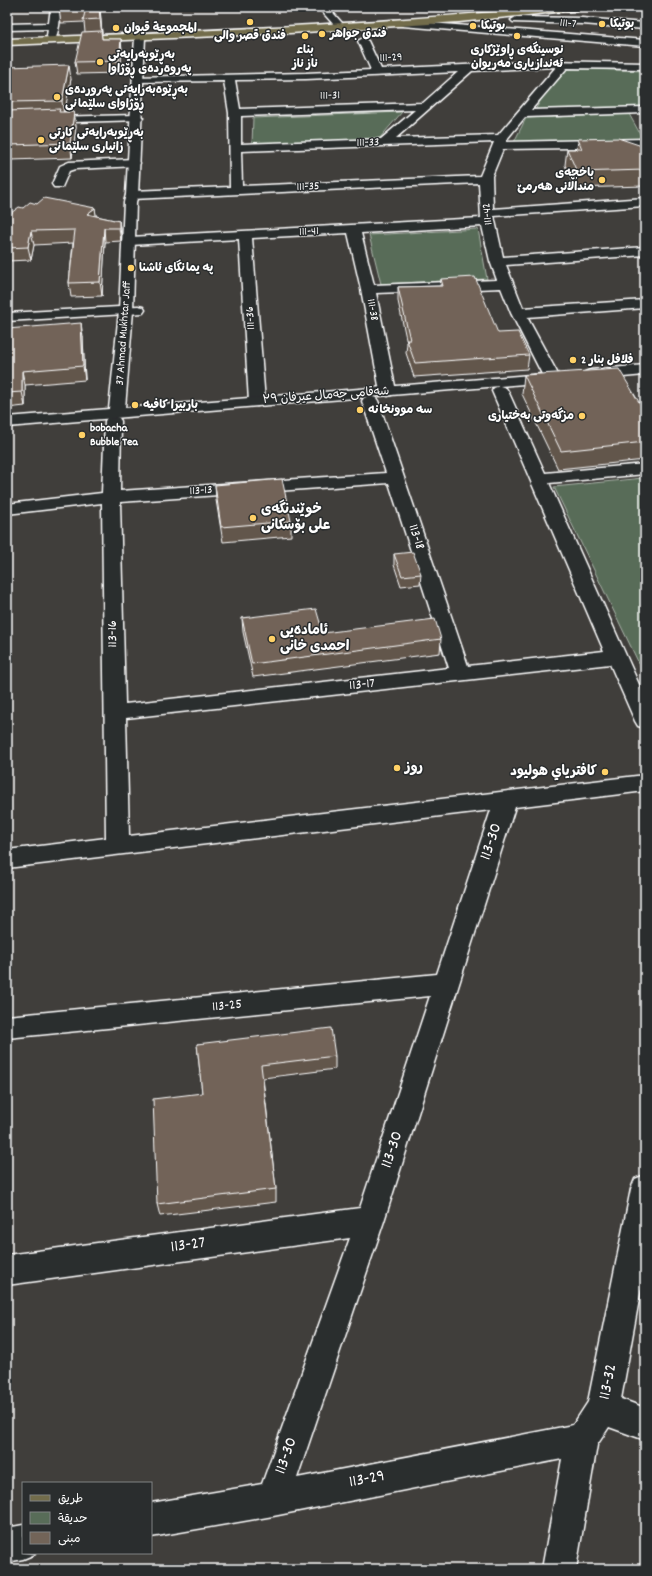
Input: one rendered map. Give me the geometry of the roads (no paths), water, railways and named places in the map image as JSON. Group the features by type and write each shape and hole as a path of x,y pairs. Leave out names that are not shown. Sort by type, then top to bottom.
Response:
{"main road":[{"path":"7,38 337,23 537,7"},
{"path":"7,42 290,30 459,19 577,7"}],"street":[{"path":"52,36 56,7"},
{"path":"323,7 337,23"},
{"path":"459,19 563,20 645,26"},
{"name":"111-7","path":"393,23 642,43"},
{"path":"7,27 54,26"},
{"name":"37 Ahmad Mukhtar Jaff","path":"124,410 132,310 135,240 130,202 138,194 144,37"},
{"path":"364,41 377,72"},
{"path":"626,66 642,43"},
{"name":"111-29","path":"143,79 229,78 564,64 645,66"},
{"name":"111-42","path":"564,64 500,142 484,179 487,218 497,261 518,313 568,380"},
{"path":"385,142 470,67"},
{"path":"229,78 235,113 236,191"},
{"name":"37 Ahmad Mukhtar Jaff","path":"138,194 134,163 137,118 143,79"},
{"name":"111-31","path":"235,113 426,106"},
{"path":"522,114 642,110 645,123"},
{"path":"7,121 137,118"},
{"name":"111-33","path":"236,148 385,142 645,143"},
{"path":"58,184 64,169 72,164 134,163"},
{"name":"111-35","path":"138,194 236,191 484,179"},
{"name":"111-41","path":"135,240 245,236 354,229 487,218 645,202"},
{"name":"111-38","path":"354,229 368,289 388,391"},
{"name":"111-36","path":"245,236 257,401"},
{"path":"497,261 645,251"},
{"path":"368,289 506,284"},
{"path":"518,313 645,304"},
{"path":"7,317 132,310"},
{"name":"37 Ahmad Mukhtar Jaff","path":"132,310 137,326"},
{"name":"شەقامی جەمال عیرفان ٣٩","path":"7,430 124,410 370,401 500,391 645,370"},
{"name":"شەقامی جەمال عیرفان ٣٩","path":"7,422 124,410 388,391 568,380 627,384 645,379"},
{"path":"500,391 645,721"},
{"name":"113-18","path":"370,401 460,674"},
{"name":"113-16","path":"118,846 111,497 124,410"},
{"path":"538,479 645,469"},
{"name":"113-13","path":"7,509 111,497 396,477"},
{"name":"113-17","path":"115,712 610,657"},
{"path":"7,859 645,783"},
{"name":"113-30","path":"273,1498 370,1221 506,799"},
{"name":"113-25","path":"7,1027 447,984"},
{"name":"113-32","path":"559,1569 582,1439 604,1408 645,1189"},
{"name":"113-27","path":"7,1270 370,1221"},
{"path":"604,1408 645,1424"},
{"name":"113-29","path":"152,1520 582,1439"},
{"path":"7,1545 22,1542"}],"place":[{"name":"فندق قصر والی","path":"250,22"},
{"name":"بوتيكا","path":"602,24"},
{"name":"بوتیکا","path":"473,26"},
{"name":"المجموعة قیوان","path":"116,28"},
{"name":"فندق جواھر","path":"322,34"},
{"name":"بناء ناز ناز","path":"305,36"},
{"name":"نوسینگەی ڕاوێژکاری ئەندازیاری مەریوان","path":"517,36"},
{"name":"بەڕێوبەرایەتی پەروەردەی ڕۆژاوا","path":"100,62"},
{"name":"بەڕێوەبەرایەتی پەروردەی ڕۆژاوای سلێمانی","path":"57,97"},
{"name":"بەڕێوبەرایەتی کارتی زانیاری سلێمانی","path":"41,140"},
{"name":"باخچەی منداڵانی هەرمێ","path":"602,180"},
{"name":"په یمانگای ئاشنا","path":"131,268"},
{"name":"فلافل بنار 2","path":"573,360"},
{"name":"باربيرا كافيه","path":"135,405"},
{"name":"سه موونخانه","path":"360,410"},
{"name":"مزگەوتی بەختیاری","path":"582,416"},
{"name":"bobacha Bubble Tea","path":"82,435"},
{"name":"خوێندنگەی علی بۆسکانی","path":"253,518"},
{"name":"ئامادەیی احمدی خانی","path":"272,639"},
{"name":"روز","path":"397,768"},
{"name":"كافترياي هوليود","path":"605,772"}]}
